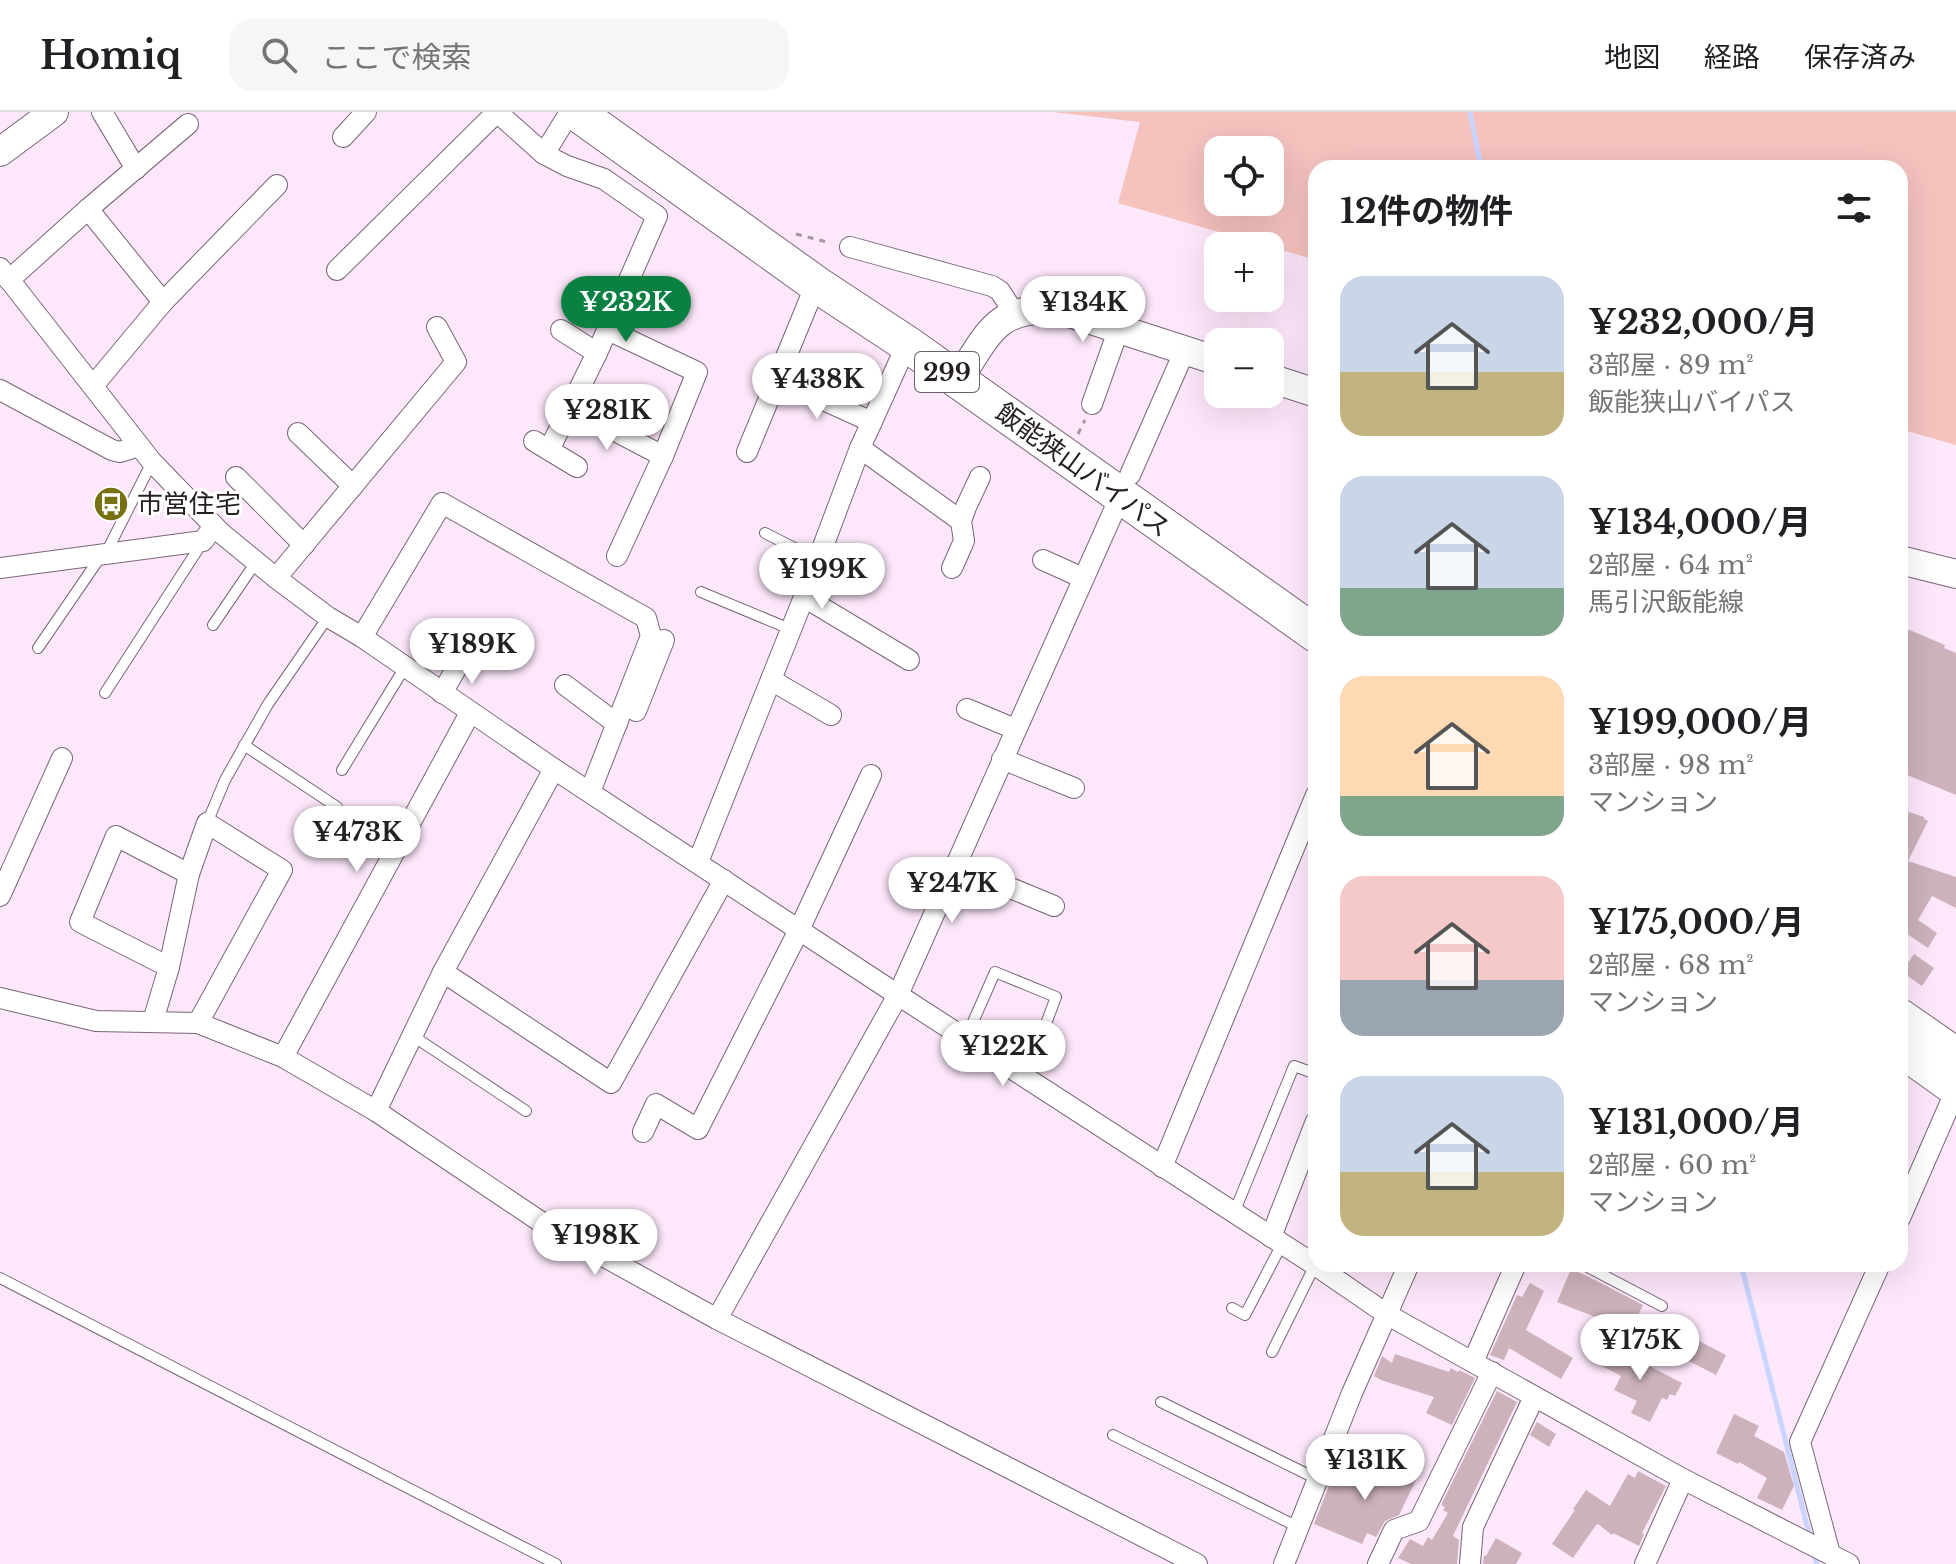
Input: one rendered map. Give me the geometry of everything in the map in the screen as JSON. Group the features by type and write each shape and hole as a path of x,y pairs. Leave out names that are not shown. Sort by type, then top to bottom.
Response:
{"highway":[{"name":"飯能狭山バイパス","path":"576,112 816,284 907,344 964,371"},
{"name":"飯能狭山バイパス","path":"616,112 784,231 964,371 1125,486 1308,628"},
{"name":"飯能狭山バイパス","path":"1125,486 1308,600"},
{"path":"1908,1023 1956,1056"},
{"path":"1908,1054 1956,1089"}],"main road":[{"path":"0,152 54,112"},
{"path":"964,371 1000,321 1014,313 1041,308 1060,310 1204,356"},
{"path":"1284,383 1308,390"},
{"path":"1908,562 1956,574"}],"street":[{"path":"102,112 136,169"},
{"path":"343,137 366,112"},
{"path":"337,270 497,112 544,154 604,179 657,216 571,408 542,445 577,467"},
{"path":"544,154 570,112"},
{"path":"188,124 5,274 209,534 256,562 328,617 554,769 1308,1260"},
{"path":"93,386 163,302 277,185"},
{"path":"88,209 163,302"},
{"path":"850,247 992,286 1000,291 1014,313"},
{"path":"747,452 816,284"},
{"path":"276,578 456,362 437,327"},
{"path":"1092,404 1119,328"},
{"path":"561,330 597,353"},
{"path":"608,330 697,372 617,556"},
{"path":"698,862 860,448 907,344"},
{"path":"717,1319 898,995 1185,350"},
{"path":"776,383 810,394 872,422"},
{"path":"0,390 112,450 145,454"},
{"path":"571,408 663,456"},
{"path":"298,433 353,486"},
{"path":"860,448 961,521"},
{"path":"236,477 304,545"},
{"path":"952,568 964,541 961,521 980,477"},
{"path":"362,637 442,503 646,618 651,636 617,724 596,796"},
{"path":"0,568 103,554 209,534"},
{"path":"1043,560 1083,578"},
{"path":"804,597 909,660"},
{"path":"442,693 474,638 488,646"},
{"path":"596,796 664,640"},
{"path":"771,680 831,715"},
{"path":"565,685 617,724"},
{"path":"967,709 1015,729"},
{"path":"283,1057 470,713"},
{"path":"0,896 62,758"},
{"path":"1002,759 1074,788"},
{"path":"376,1111 443,972 554,769"},
{"path":"643,1132 656,1104 698,1129 799,930 871,775"},
{"path":"1162,1167 1308,814"},
{"path":"153,1021 169,967 189,874 207,823 282,870 198,1023"},
{"path":"169,967 80,922 116,836 189,874"},
{"path":"955,865 1054,906"},
{"path":"443,972 611,1083 724,880"},
{"path":"0,998 96,1021 198,1023 283,1057 376,1111 538,1220 717,1319 1197,1564"},
{"path":"1908,1200 1956,1089"},
{"path":"1277,1240 1308,1145"},
{"path":"1325,1272 1388,1315 1534,1397 1683,1479 1849,1564"},
{"path":"1284,1564 1352,1393 1406,1272"},
{"path":"1378,1564 1394,1530 1419,1521 1482,1367 1513,1272"},
{"path":"1830,1554 1800,1442 1876,1272"},
{"path":"1470,1564 1473,1527 1534,1397"},
{"path":"1645,1564 1683,1479"}],"lane":[{"path":"38,648 103,554 145,454"},
{"path":"765,533 861,572"},
{"path":"105,693 209,534"},
{"path":"213,625 256,562"},
{"path":"701,592 790,629"},
{"path":"207,823 225,780 268,704 328,617"},
{"path":"342,770 405,667"},
{"path":"244,745 337,807"},
{"path":"966,1038 995,972 1056,997 1026,1077"},
{"path":"413,1036 526,1111"},
{"path":"1234,1213 1294,1066 1308,1071"},
{"path":"1232,1308 1245,1315 1277,1240"},
{"path":"1272,1352 1312,1272"},
{"path":"1597,1272 1662,1306"},
{"path":"0,1278 556,1564"},
{"path":"1161,1402 1317,1479"},
{"path":"1113,1435 1298,1527"}],"path":[{"path":"784,231 850,247"}],"shaded area":[{"path":"1052,112 1956,112 1956,445 1908,431 1908,160 1308,160 1308,258 1284,251 1284,232 1219,232 1118,203 1140,122"}],"building":[{"path":"1908,629 1956,653 1956,795 1908,775"},
{"path":"1908,812 1928,821 1908,861"},
{"path":"1908,861 1956,877 1956,908 1932,896 1918,920 1937,933 1928,948 1908,934"},
{"path":"1914,954 1934,968 1922,986 1908,976 1908,963"},
{"path":"1570,1272 1578,1272 1643,1305 1631,1331 1557,1302"},
{"path":"1530,1283 1544,1291 1526,1330 1573,1358 1561,1379 1509,1348 1504,1360 1490,1355 1517,1295 1522,1297"},
{"path":"1699,1341 1726,1355 1716,1375 1689,1361"},
{"path":"1613,1345 1682,1383 1675,1396 1670,1394 1667,1400 1662,1398 1650,1422 1631,1413 1637,1401 1614,1390 1621,1376 1602,1366"},
{"path":"1395,1354 1449,1372 1451,1368 1459,1370 1475,1378 1452,1425 1426,1413 1434,1397 1374,1376 1382,1356 1392,1363"},
{"path":"1497,1391 1517,1402 1453,1536 1459,1540 1457,1564 1411,1564 1398,1558 1410,1539 1423,1546 1428,1537 1432,1540 1448,1513 1441,1505"},
{"path":"1734,1414 1759,1426 1754,1436 1784,1452 1794,1486 1782,1510 1757,1498 1767,1478 1716,1453"},
{"path":"1537,1422 1556,1434 1549,1447 1530,1435"},
{"path":"1388,1458 1419,1474 1399,1515 1385,1521 1376,1537 1367,1533 1362,1544 1314,1524 1334,1473 1372,1489"},
{"path":"1638,1471 1666,1486 1642,1533 1639,1546 1612,1535 1598,1524 1573,1558 1552,1544 1586,1490 1610,1506 1628,1474 1635,1478"},
{"path":"1496,1538 1522,1553 1516,1564 1483,1564 1484,1555"}],"waterway":[{"path":"1470,112 1479,160"},
{"path":"1743,1272 1809,1534"},
{"path":"1815,1558 1817,1564"}],"place":[{"name":"市営住宅","path":"111,504"}]}
